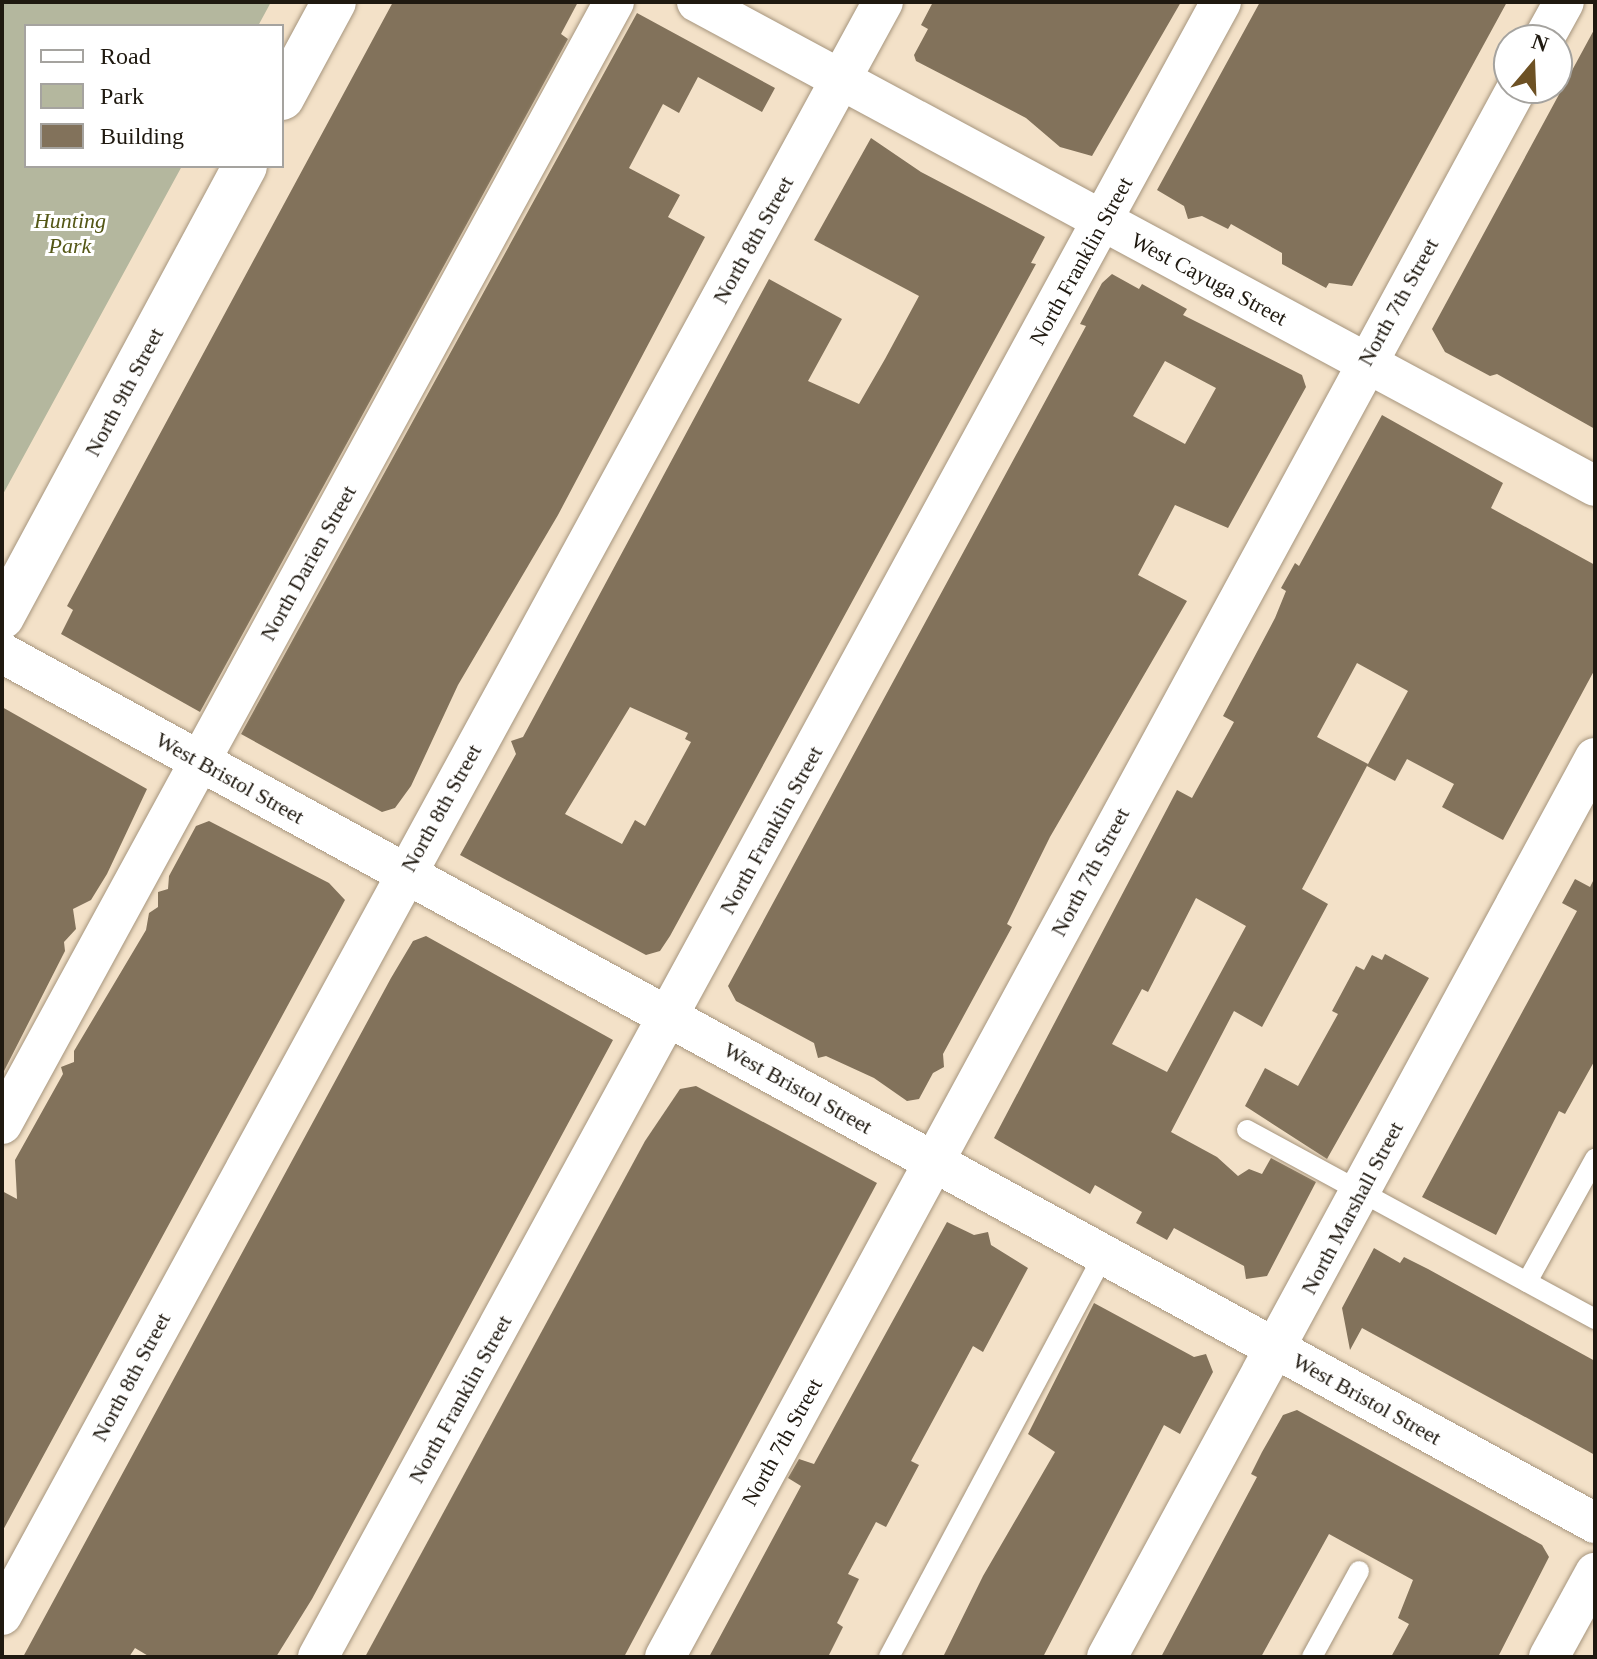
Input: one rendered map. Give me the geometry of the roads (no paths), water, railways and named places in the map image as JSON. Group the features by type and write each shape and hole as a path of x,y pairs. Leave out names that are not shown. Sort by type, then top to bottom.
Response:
{"street":[{"path":"284,94 334,2"},
{"name":"North Darien Street","path":"2,1124 614,2"},
{"name":"West Cayuga Street","path":"697,2 1595,485"},
{"name":"North 8th Street","path":"2,1615 883,2"},
{"name":"North Franklin Street","path":"318,1657 1221,2"},
{"path":"1552,24 1564,2"},
{"name":"North 7th Street","path":"665,1657 1364,363 1508,104"},
{"name":"North 9th Street","path":"2,617 244,168"},
{"name":"West Bristol Street","path":"2,653 1595,1523"},
{"name":"North Marshall Street","path":"1107,1657 1595,758"},
{"path":"1549,1657 1595,1573"}],"lane":[{"path":"1247,1130 1595,1319"},
{"path":"1527,1282 1595,1159"},
{"path":"889,1657 1104,1255"},
{"path":"1312,1657 1359,1571"}],"park label":[{"name":"Hunting Park","path":"70,232"}]}
